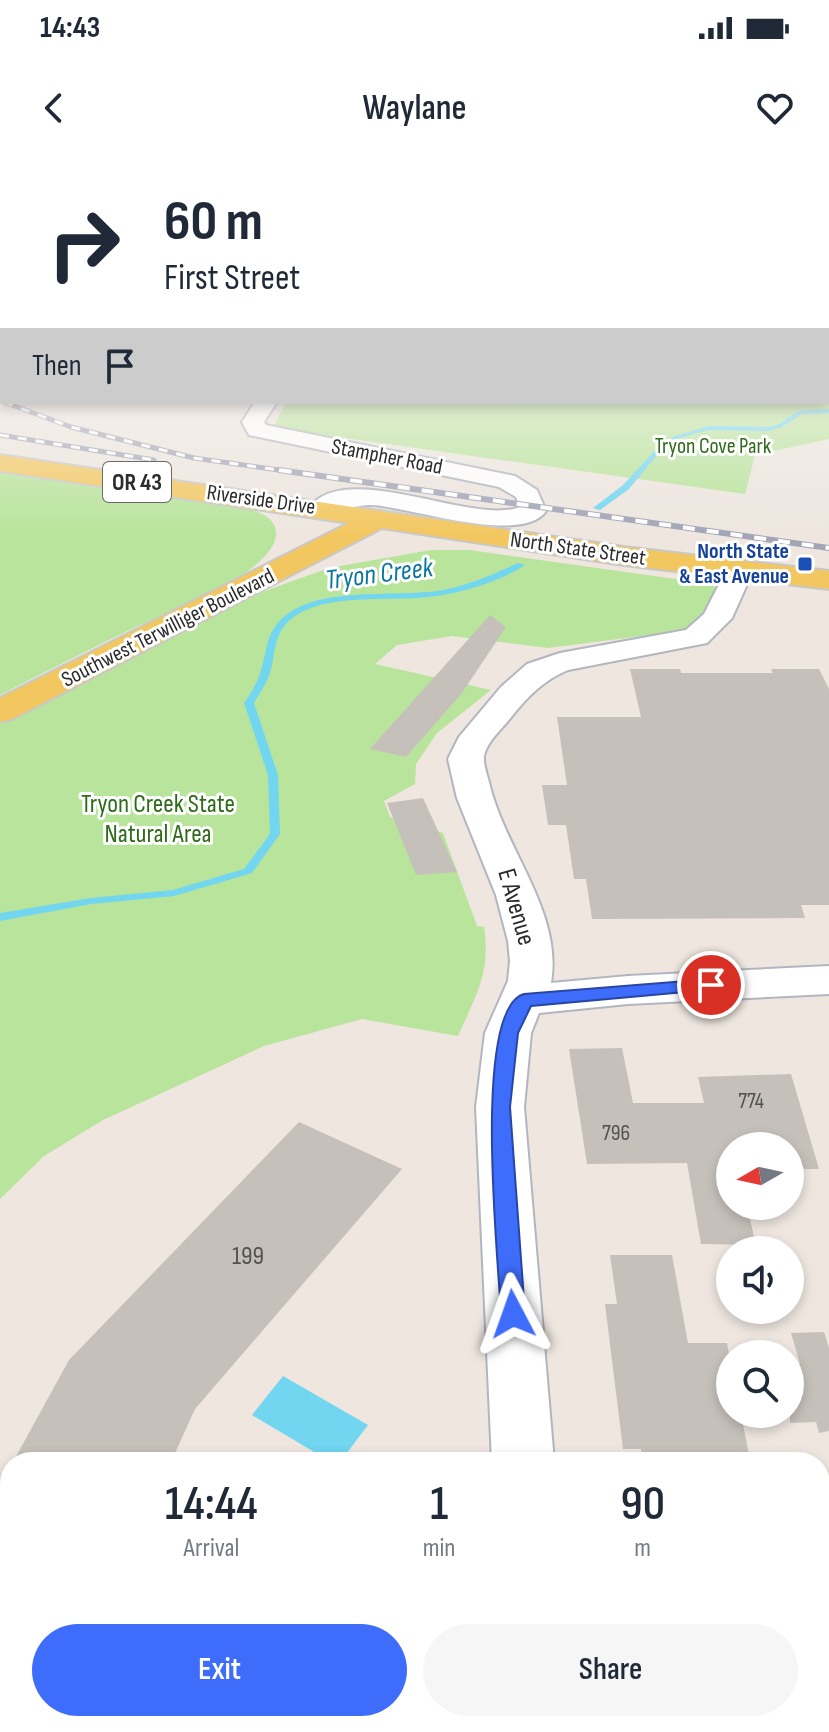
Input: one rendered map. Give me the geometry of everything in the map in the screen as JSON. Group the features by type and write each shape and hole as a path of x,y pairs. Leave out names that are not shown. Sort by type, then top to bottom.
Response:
{"main road":[{"name":"Riverside Drive","path":"0,463 379,519"},
{"path":"258,582 281,537 274,502"},
{"name":"North State Street","path":"379,519 526,542 828,581"},
{"name":"Southwest Terwilliger Boulevard","path":"0,712 379,519"},
{"path":"258,582 386,551 526,542"}],"street":[{"name":"Stampher Road","path":"265,404 253,422 257,430 506,481 526,492 533,501 533,511 526,516 493,517 361,496 331,500 321,509"},
{"name":"E Avenue","path":"522,1452 500,1107 508,1033 530,981 529,941 506,868 469,784 466,759 471,744 531,676 545,667 677,642 701,634 717,618 739,571"},
{"path":"524,1000 628,990 829,980"}],"green space":[{"name":"Tryon Cove Park","path":"285,404 829,404 829,439 755,455 745,494 273,428"},
{"path":"0,472 252,510 273,523 276,536 274,544 262,559 219,589 120,634 0,695"},
{"name":"Tryon Creek State Natural Area","path":"431,550 469,550 711,584 716,588 698,619 681,631 548,648 452,636 397,645 375,664 491,690 437,733 416,764 415,784 384,801 390,817 443,833 477,926 484,927 484,971 458,1036 362,1019 264,1046 103,1120 44,1156 0,1199 0,721 262,592 329,568"}],"water":[{"path":"283,1376 368,1425 348,1452 314,1452 252,1415"}],"building":[{"path":"490,615 506,627 462,693 406,757 370,749"},
{"path":"630,669 680,669 681,673 773,673 771,669 819,669 829,689 829,905 801,905 805,918 592,919 586,879 574,879 566,825 548,825 542,785 567,785 557,717 641,717"},
{"path":"423,798 457,872 416,875 387,803"},
{"path":"622,1048 633,1103 704,1103 698,1077 791,1074 819,1169 804,1169 804,1132 716,1132 716,1220 750,1220 754,1236 716,1236 716,1244 701,1244 687,1163 587,1164 569,1049"},
{"path":"299,1122 402,1169 195,1409 176,1452 18,1452 69,1360"},
{"path":"610,1255 672,1255 688,1343 716,1343 716,1428 744,1428 748,1452 641,1452 641,1449 623,1449 605,1304 617,1304"},
{"path":"824,1332 829,1348 829,1431 819,1433 816,1422 804,1422 804,1340 793,1340 791,1333"}],"waterway":[{"name":"Tryon Creek","path":"597,508 626,487 660,448 677,437 709,428 768,429 780,426 800,412 829,411"},
{"name":"Tryon Creek","path":"0,917 91,901 174,893 248,871 275,834 273,775 249,703 263,679 273,640 281,624 294,613 312,605 333,600 440,593 471,585 521,565"}],"railway":[{"path":"9,404 71,427 194,458 293,472"},
{"path":"0,435 154,460"},
{"path":"279,470 829,548"}],"place":[{"name":"North State & East Avenue","path":"805,564"}],"route":[{"path":"513,1314 500,1107 501,1074 508,1033 524,1000 711,985"}]}
